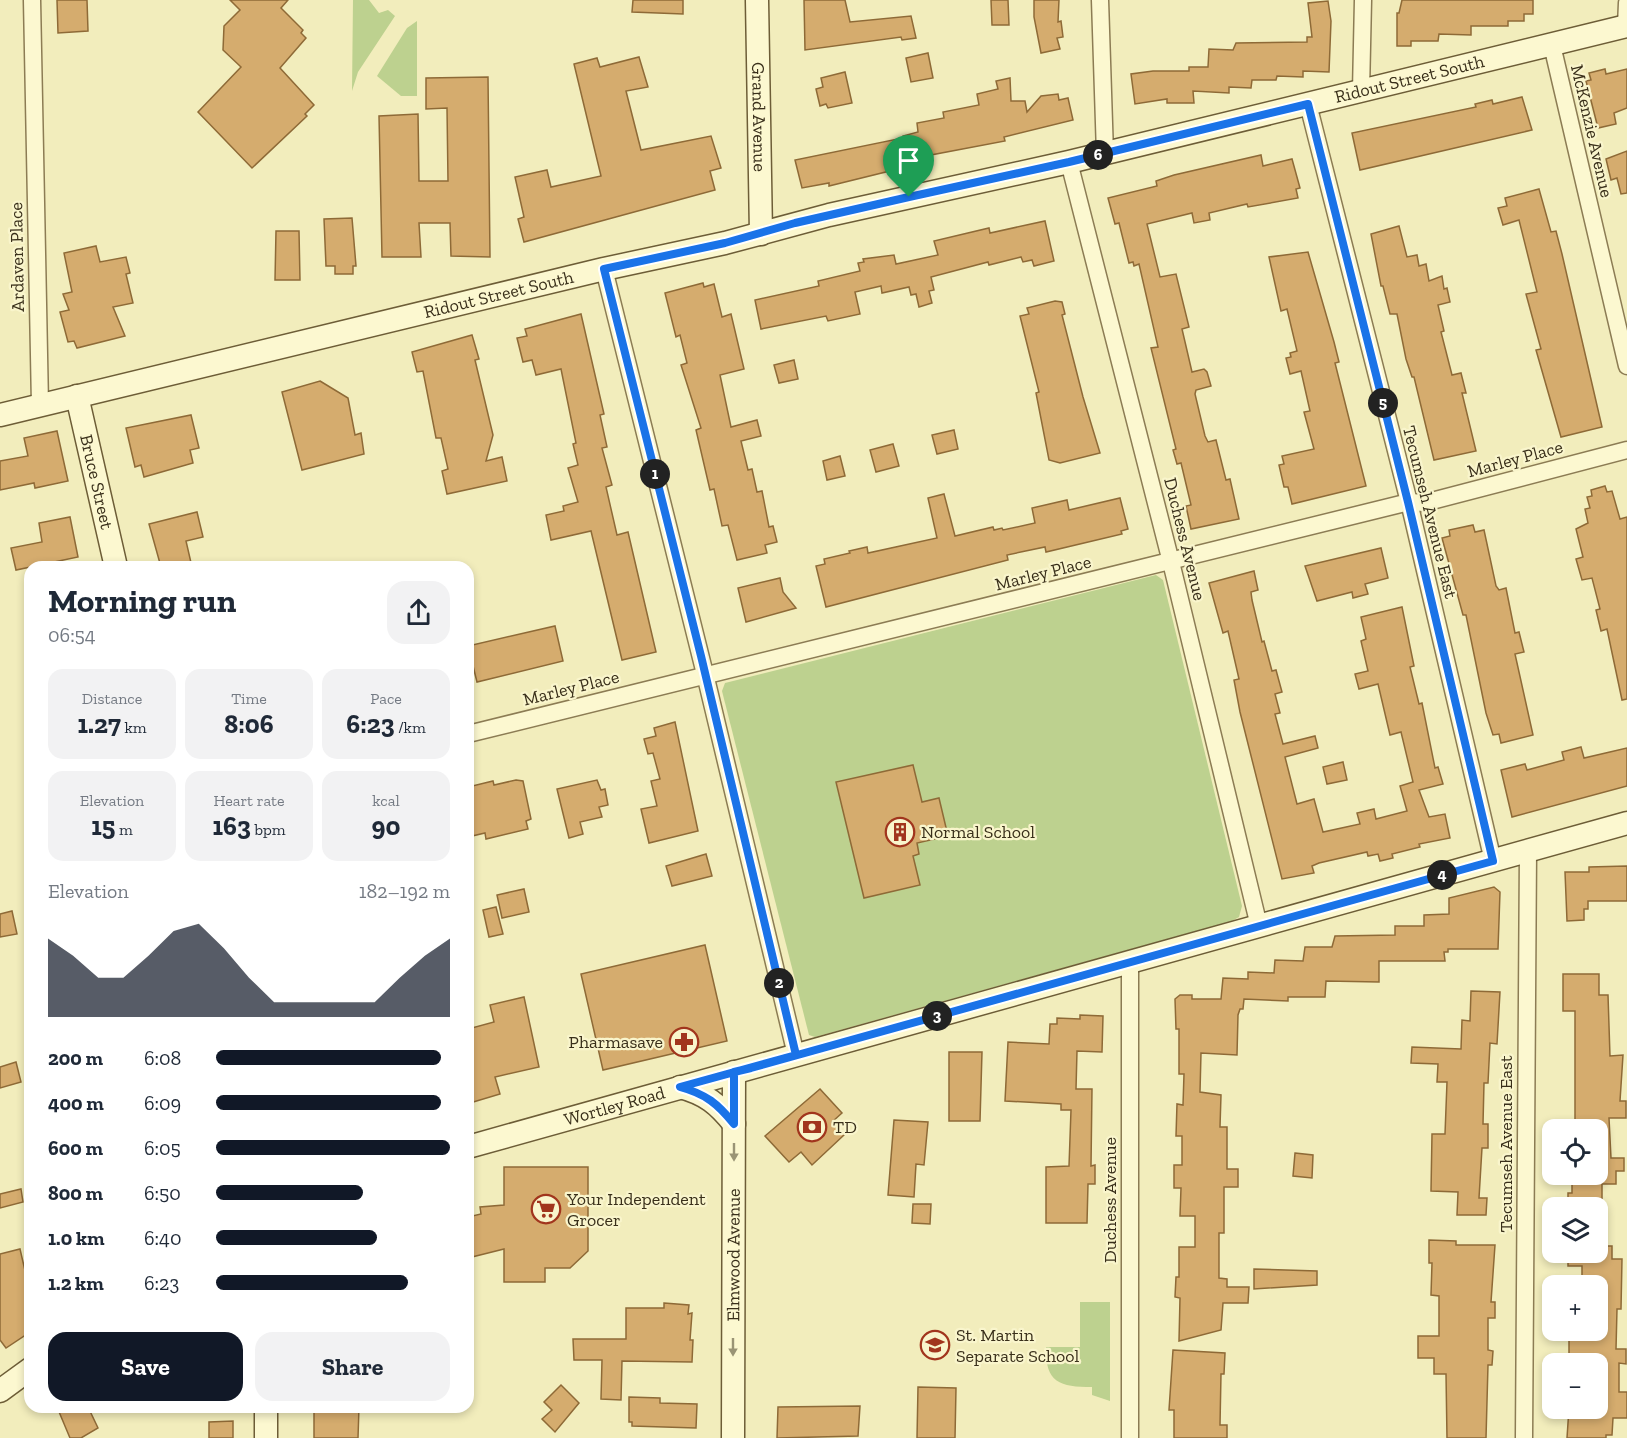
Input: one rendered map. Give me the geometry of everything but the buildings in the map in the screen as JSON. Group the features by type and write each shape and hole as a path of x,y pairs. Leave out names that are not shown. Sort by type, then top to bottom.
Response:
{"street":[{"name":"Ardaven Place","path":"32,0 40,405"},
{"name":"Grand Avenue","path":"757,0 761,234"},
{"path":"1100,0 1105,154"},
{"path":"1361,91 1363,0"},
{"path":"1627,3 1627,26"},
{"name":"Ridout Street South","path":"0,415 604,269 761,234 817,217 1105,154 1627,26"},
{"name":"McKenzie Avenue","path":"1552,45 1627,366"},
{"name":"Tecumseh Avenue East","path":"1308,104 1408,502 1493,861"},
{"name":"Duchess Avenue","path":"1069,162 1171,562 1259,926"},
{"path":"604,269 705,674 796,1055"},
{"name":"Bruce Street","path":"77,396 115,561"},
{"name":"Marley Place","path":"474,732 1408,502 1424,502 1627,450"},
{"name":"Wortley Road","path":"474,1145 1627,823"},
{"name":"Tecumseh Avenue East","path":"1524,1438 1528,851"},
{"name":"Duchess Avenue","path":"1130,962 1130,1438"},
{"name":"Elmwood Avenue","path":"733,1438 734,1072"},
{"path":"680,1087 702,1093 712,1099 734,1124"},
{"path":"0,1391 24,1374"},
{"path":"266,1413 266,1438"}],"green space":[{"path":"353,0 369,0 379,13 388,10 395,16 358,72 352,91"},
{"path":"417,21 417,96 401,96 377,76 407,28"},
{"path":"1156,575 1163,580 1242,906 1239,917 1232,921 815,1037 809,1035 722,691 725,683"},
{"path":"1080,1302 1110,1302 1110,1401 1092,1395 1092,1387 1063,1384 1052,1375 1048,1368 1046,1347 1080,1347"}],"place":[{"name":"Normal School","path":"900,832"},
{"name":"Pharmasave","path":"684,1042"},
{"name":"TD","path":"812,1127"},
{"name":"Your Independent Grocer","path":"546,1209"},
{"name":"St. Martin Separate School","path":"935,1345"}],"route":[{"path":"909,197 795,223 725,243 604,269 701,656 796,1055 680,1087 702,1093 712,1099 734,1124 734,1072 751,1068 1493,861 1408,502 1308,104 1069,162 909,197"}]}
